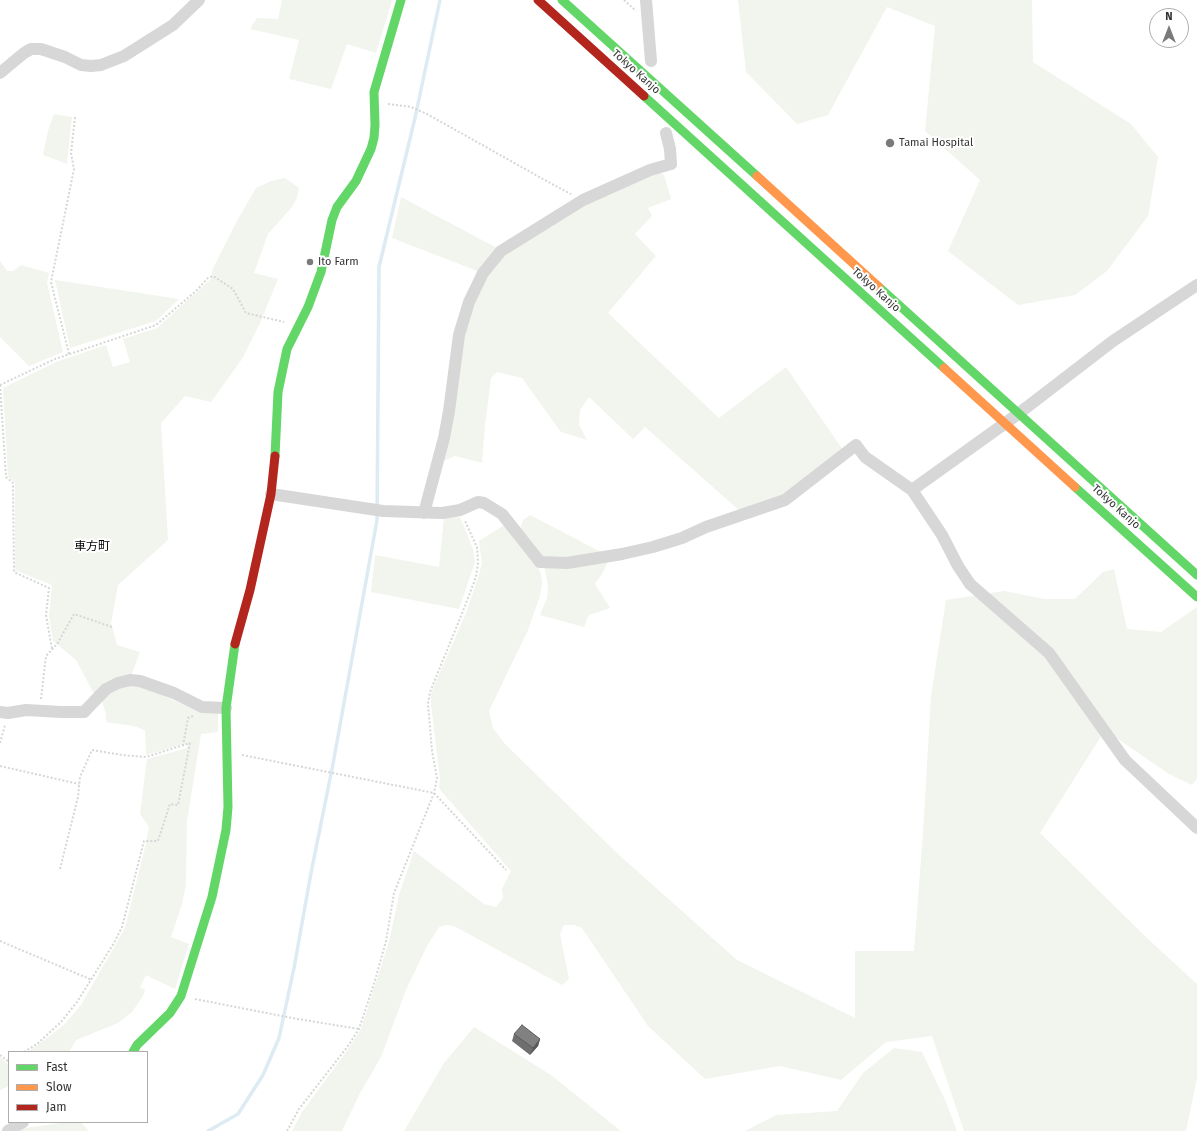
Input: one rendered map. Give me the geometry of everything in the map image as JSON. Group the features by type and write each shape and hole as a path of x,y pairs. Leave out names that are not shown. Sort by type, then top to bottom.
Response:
{"main road":[{"path":"134,1051 142,1040 170,1013 181,996 212,897 226,830 228,807 226,708 235,645 250,590 271,494 277,428 276,411 278,392 287,350 308,307 321,272 332,220 337,207 356,181 371,148 374,138 375,125 373,101 374,92 401,0"},
{"name":"Tokyo Kanjo","path":"538,0 1197,597"},
{"name":"Tokyo Kanjo","path":"562,0 1197,575"}],"street":[{"path":"0,73 24,53 32,49 41,48 81,65 101,65 124,56 173,25 199,0"},
{"path":"646,0 651,61"},
{"path":"424,513 444,438 459,335 468,302 483,273 501,251 583,200 650,170 671,164 670,150 666,133"},
{"path":"912,490 1004,422 1018,414 1113,341 1197,284"},
{"path":"271,494 370,510 424,513 442,513 460,510 478,502 484,503 502,514 540,562 567,563 622,554 653,547 682,538 706,527 785,500 856,445 865,457 912,490 942,535 958,566 970,584 1049,653 1125,760 1197,828"},
{"path":"4,712 40,710 84,712 106,690 118,683 130,680 140,681 167,691 202,707 226,708"},
{"path":"8,1131 21,1123"}],"path":[{"path":"373,101 411,107 427,114 550,184 583,200"},
{"path":"69,354 51,282 74,169 71,153 75,117"},
{"path":"52,649 46,615 50,588 14,572 13,483 6,477 0,385 55,359 156,325 196,291 208,278 213,276 233,289 246,313 298,325"},
{"path":"287,1131 299,1110 360,1028 386,941 394,893 434,793 437,778 432,751 428,704 430,692 466,604 476,577 478,563 477,547 460,510"},
{"path":"40,710 46,656 57,644 74,614 112,627"},
{"path":"183,746 188,718 197,714 197,704"},
{"path":"0,743 4,712"},
{"path":"26,1051 37,1044 61,1022 92,980 114,943 122,927 144,841 158,840 170,804 178,805 190,743 146,757 92,750 80,777 78,797 60,869"},
{"path":"227,752 434,793 506,870"},
{"path":"0,766 79,784"},
{"path":"0,941 92,980"},
{"path":"181,996 292,1018 360,1028"},
{"path":"0,1055 8,1061"}],"shaded area":[{"path":"282,0 392,1 376,53 347,44 331,89 289,79 299,40 250,29 257,18 278,19"},
{"path":"738,0 1032,0 1033,62 1131,124 1158,157 1148,216 1107,271 1075,295 1018,305 948,251 980,180 925,131 935,26 887,7 828,115 797,124 746,72"},
{"path":"54,114 72,117 67,164 43,155 48,131"},
{"path":"659,172 664,175 671,199 648,208 652,216 635,234 656,256 608,313 719,418 786,367 843,450 782,497 741,512 645,427 633,439 589,397 580,410 579,425 587,440 561,432 522,378 497,372 491,378 482,463 455,456 441,462 462,335 485,275 503,252 580,207"},
{"path":"285,178 299,188 297,198 292,207 268,234 254,273 278,279 260,323 242,359 211,402 185,396 161,423 168,540 118,585 111,623 117,645 140,652 132,674 119,678 94,694 76,660 53,641 49,616 52,585 15,570 15,482 8,477 3,388 56,362 106,345 113,367 130,362 123,339 157,328 211,279 212,270 256,188 271,181"},
{"path":"401,197 499,249 480,272 392,238"},
{"path":"0,261 7,271 13,271 21,265 49,273 47,283 63,352 29,366 0,337"},
{"path":"55,280 179,299 156,321 70,348"},
{"path":"530,515 603,553 565,559 542,557 520,530 523,520"},
{"path":"444,517 460,517 473,549 475,562 459,609 371,592 375,555 439,567"},
{"path":"506,524 536,563 541,574 542,583 540,596 528,630 489,711 493,728 505,744 618,854 737,960 855,1018 855,951 914,951 931,696 946,600 1004,591 1044,599 1075,599 1103,572 1114,569 1127,629 1161,632 1197,607 1197,779 1192,785 1169,774 1105,730 1040,833 1148,939 1197,984 1197,1078 1186,1131 964,1131 932,1036 886,1042 841,1080 780,1066 705,1079 648,1026 582,928 574,925 564,925 560,934 569,979 562,985 454,926 446,925 439,927 427,946 406,990 381,1057 359,1095 342,1131 292,1131 302,1112 349,1048 361,1029 389,942 399,895 414,851 484,904 496,907 503,898 502,889 511,871 439,787 440,779 431,693 466,613 478,578 482,563 479,541"},
{"path":"610,558 595,584 610,608 589,615 584,627 540,615 547,598 548,585 544,565"},
{"path":"132,685 140,686 199,711 218,713 218,732 201,734 187,821 186,885 182,904 171,937 189,944 175,989 146,975 140,987 145,990 143,996 132,1012 118,1023 76,1040 70,1051 29,1051 64,1025 81,1005 125,928 149,827 140,814 147,759 187,748 188,743 146,755 145,730 134,726 106,722 106,714 102,701 110,692"},
{"path":"474,1027 551,1075 621,1131 404,1131 444,1063"},
{"path":"894,1048 922,1052 946,1102 957,1131 745,1131 776,1115 837,1111 863,1073"},
{"path":"0,1057 8,1064 8,1086 0,1090"},
{"path":"61,1123 82,1123 89,1131 18,1131 25,1128"}],"building":[{"path":"522,1025 540,1039 533,1048 514,1034"}],"waterway":[{"path":"208,1131 238,1114 263,1075 279,1038 294,968 377,520 379,267 415,118 440,0"}],"traffic: fast":[{"path":"275,456 278,392 287,349 308,307 321,272 332,220 337,207 356,181 371,149 375,125 374,92 401,0"},
{"path":"562,0 757,176"},
{"path":"644,96 944,368"},
{"path":"879,287 1197,575"},
{"path":"1075,487 1197,597"},
{"path":"134,1051 137,1045 170,1013 181,996 212,897 226,830 228,807 226,708 235,644"}],"traffic: slow":[{"path":"757,176 879,287"},
{"path":"944,368 1075,487"}],"traffic: jam":[{"path":"538,0 644,96"},
{"path":"235,644 250,590 271,494 275,456"}],"place":[{"name":"Tamai Hospital","path":"890,143"},
{"name":"Ito Farm","path":"310,262"}],"district":[{"name":"車方町","path":"92,547"}]}
